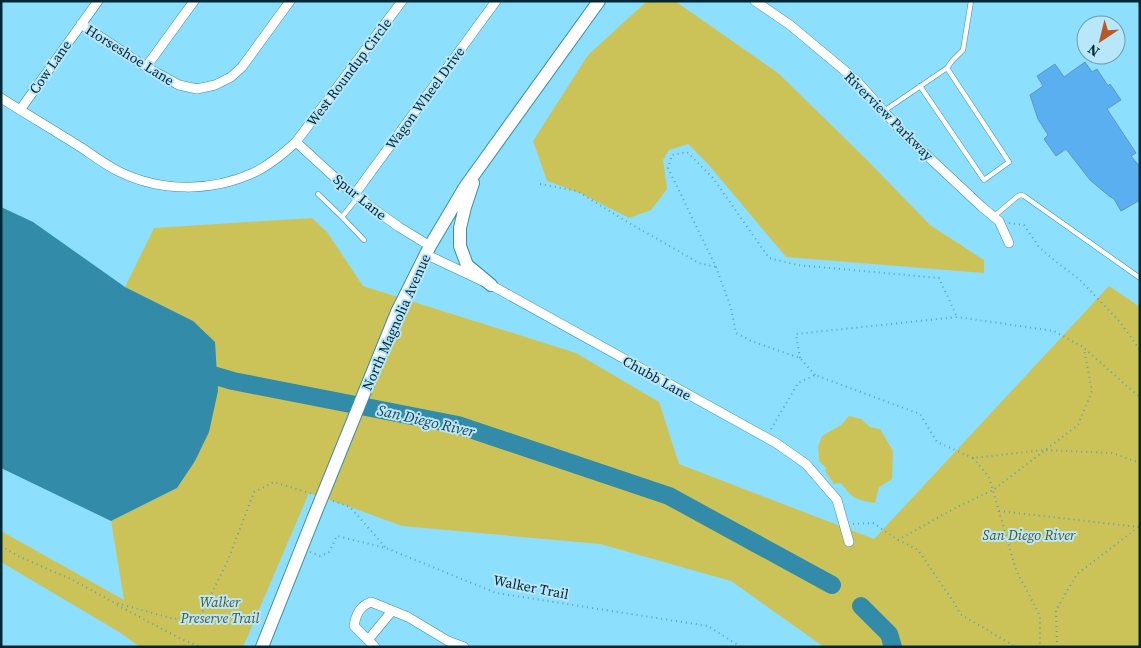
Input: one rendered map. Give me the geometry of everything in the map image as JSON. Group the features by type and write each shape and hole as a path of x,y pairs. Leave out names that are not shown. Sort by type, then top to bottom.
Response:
{"main road":[{"name":"North Magnolia Avenue","path":"262,647 397,312 427,250 477,169 599,1"},
{"path":"477,169 460,228 460,246 467,265 491,285"}],"street":[{"name":"Cow Lane","path":"20,110 98,1"},
{"path":"146,67 194,1"},
{"name":"Horseshoe Lane","path":"81,24 146,67 179,85 197,89 215,85 231,77 242,67 290,1"},
{"name":"West Roundup Circle","path":"1,98 120,172 145,182 170,187 204,187 224,183 254,173 284,153 296,142 402,1"},
{"name":"Wagon Wheel Drive","path":"356,196 496,1"},
{"name":"Riverview Parkway","path":"755,1 790,25 856,80 905,135 996,219 1009,243"},
{"name":"Spur Lane","path":"296,142 356,196 427,250"},
{"name":"Chubb Lane","path":"427,250 766,438 806,464 836,500 848,542"},
{"path":"392,610 371,643 354,626 360,609 365,604 371,602 392,610 408,617 448,641 464,647"}],"lane":[{"path":"884,111 947,68 963,50 971,1"},
{"path":"920,86 984,180 1009,162 947,68"},
{"path":"318,194 364,240"},
{"path":"342,217 356,196"},
{"path":"996,219 1018,196 1024,196 1140,278"}],"path":[{"path":"957,317 939,278 797,266 768,258 713,178 687,152 672,155 668,168 716,267 731,308 736,333 751,341 800,358 816,375 920,414 936,442 973,458 989,477 1016,570 1040,616 1040,647"},
{"path":"540,184 577,191 699,263 716,267"},
{"path":"996,219 1024,225 1039,247 1054,261 1079,279 1120,322 1140,350"},
{"path":"800,358 796,334 957,317 1054,331 1083,347 1140,397"},
{"path":"898,540 957,507 993,490 1078,424 1092,391 1083,347"},
{"path":"766,438 798,383 816,375"},
{"path":"973,458 1044,450 1112,453 1140,463"},
{"path":"113,602 174,619 201,615 228,560 254,492 274,482 316,496"},
{"path":"334,501 350,507 386,548"},
{"path":"999,510 1139,526"},
{"path":"843,524 873,523 898,540 918,550 960,614 1016,647"},
{"path":"1057,647 1056,610 1077,574 1139,526"},
{"name":"Walker Trail","path":"301,548 320,556 329,552 337,536 386,548 496,593 708,626 741,647"},
{"path":"1,546 20,557 73,580 201,647"}],"green space":[{"path":"647,1 675,1 778,73 930,225 984,260 984,273 786,257 708,164 688,144 669,150 663,160 667,189 651,210 629,218 580,193 547,181 533,141 588,55"},
{"name":"Walker Preserve Trail","path":"312,218 327,232 363,286 576,353 659,402 679,464 874,539 1109,286 1140,307 1140,647 824,647 731,581 600,544 402,526 309,493 243,647 140,647 119,632 1,562 1,531 124,600 111,521 177,488 193,321 125,287 154,228"},
{"path":"849,416 861,419 870,427 880,429 893,451 892,479 879,487 875,503 855,498 841,483 834,484 825,471 826,468 819,461 818,447 822,436 841,425"}],"water":[{"path":"1,207 33,222 125,287 193,321 215,342 218,391 209,432 195,461 177,488 111,521 1,468"}],"building":[{"path":"1055,64 1064,77 1081,65 1087,65 1092,72 1097,69 1108,86 1110,84 1121,100 1107,109 1136,153 1131,156 1140,167 1140,200 1121,211 1114,199 1090,180 1066,149 1056,156 1044,139 1048,135 1038,119 1030,95 1043,86 1037,76"}],"waterway":[{"name":"San Diego River","path":"195,370 233,381 458,425 669,496 832,585"},
{"name":"San Diego River","path":"861,606 889,634 893,647"}]}
